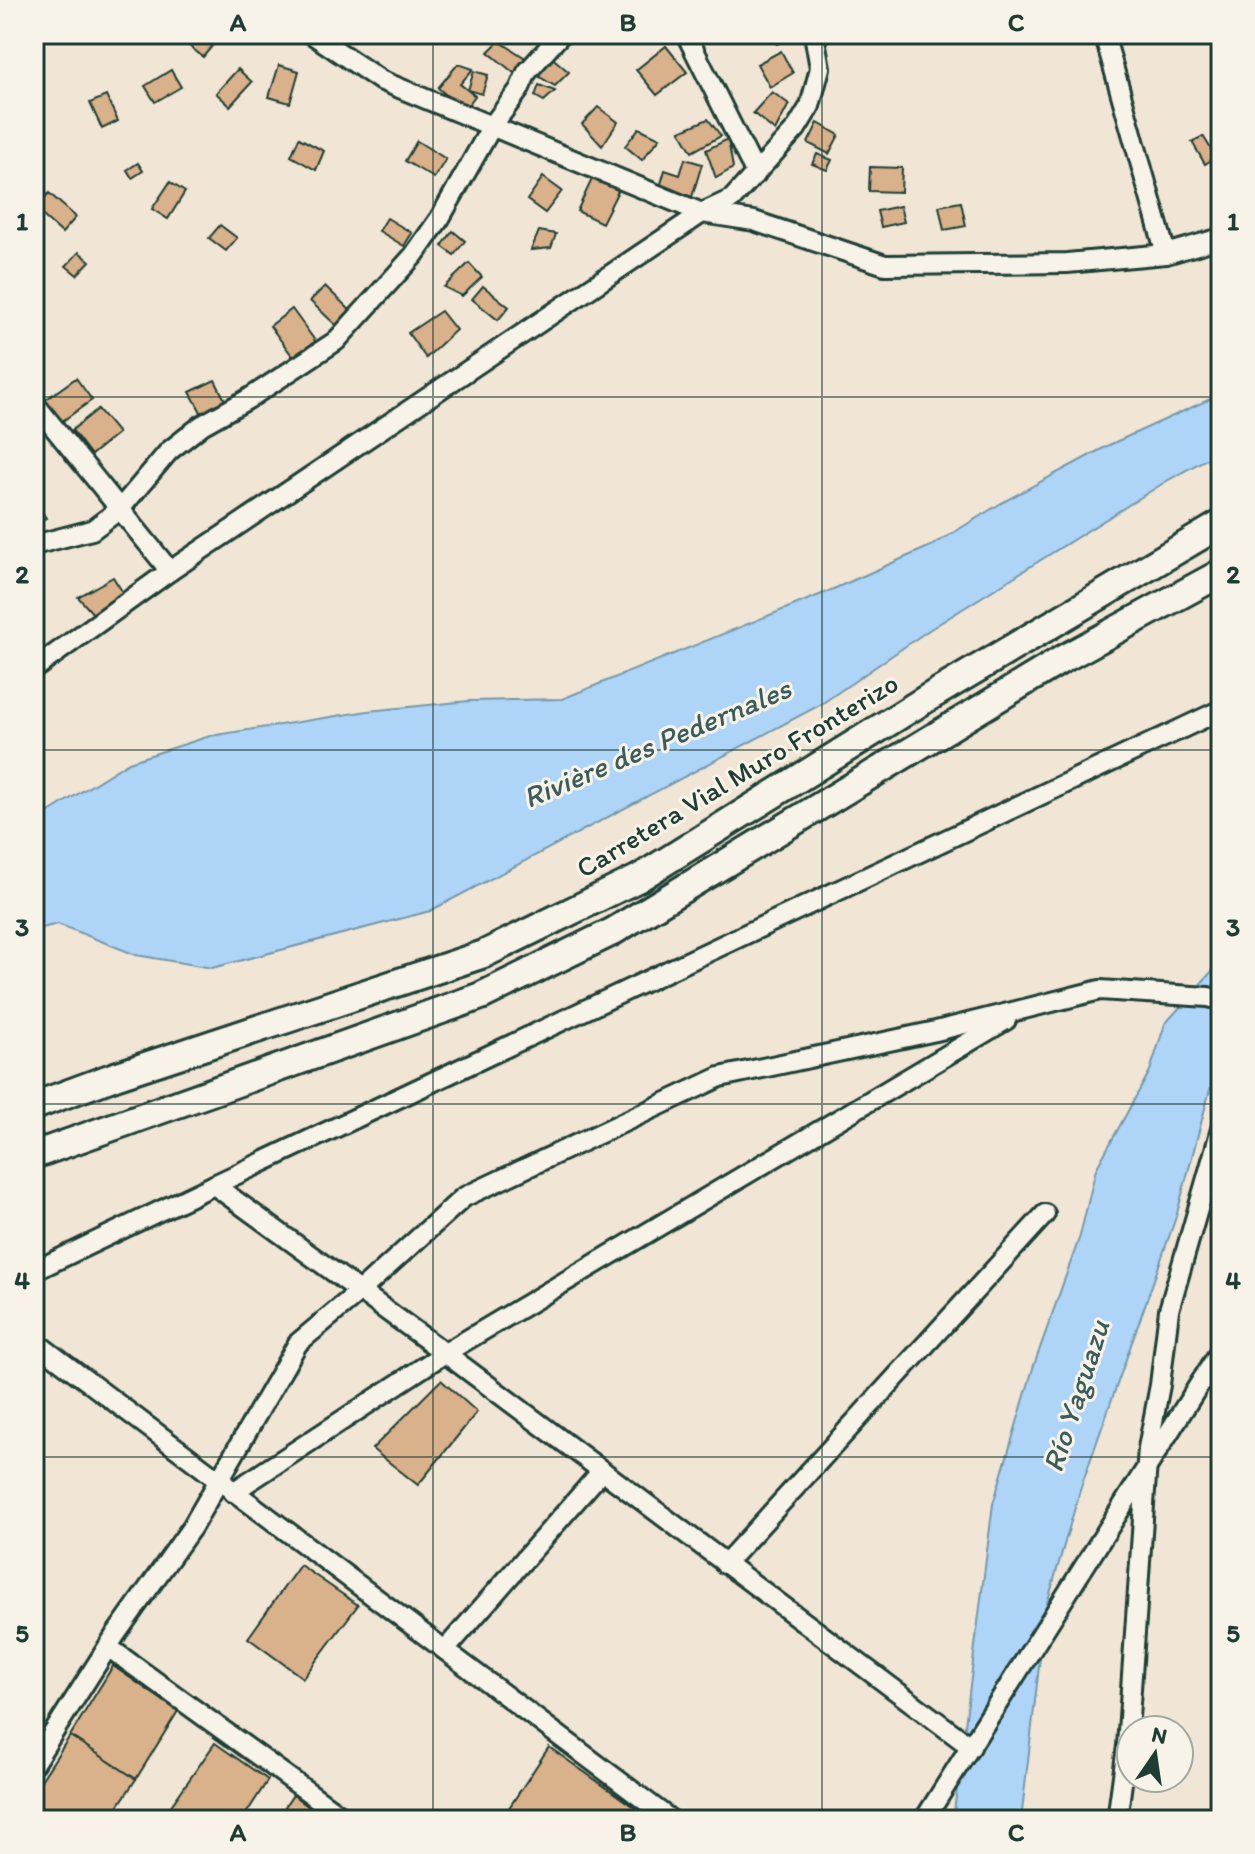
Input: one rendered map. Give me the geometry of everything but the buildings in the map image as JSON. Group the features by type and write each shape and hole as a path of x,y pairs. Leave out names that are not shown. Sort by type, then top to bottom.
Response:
{"street":[{"path":"312,34 380,80 702,213 754,221 885,265 1067,263 1166,254 1221,238"},
{"path":"34,545 92,530 120,509 169,451 202,425 248,399 336,341 414,255 440,218 492,126 519,90 527,72 561,34"},
{"path":"686,34 756,174"},
{"path":"34,669 170,571 702,213 732,199 796,129 810,106 820,68 814,34"},
{"path":"1104,34 1166,254"},
{"path":"34,403 170,571"},
{"name":"Carretera Vial Muro Fronterizo","path":"34,1106 130,1071 484,954 639,878 913,707 1221,524"},
{"path":"34,1155 481,996 612,932 1061,660 1221,573"},
{"path":"34,1271 1221,710"},
{"path":"34,1763 108,1647 192,1527 298,1343 464,1197 720,1077 1100,990 1221,1000"},
{"path":"233,1492 445,1353 1024,1009"},
{"path":"1117,1820 1127,1746 1148,1448 1169,1310 1221,1129"},
{"path":"214,1185 445,1353 971,1747"},
{"path":"725,1564 1045,1214"},
{"path":"34,1341 671,1820"},
{"path":"924,1820 1221,1350"},
{"path":"445,1650 601,1472"},
{"path":"108,1647 347,1820"}],"water":[{"name":"Rivière des Pedernales","path":"1221,394 1221,451 1170,479 929,630 820,705 430,911 212,968 136,955 58,924 34,930 34,814 44,815 129,762 210,736 368,711 469,701 562,699 822,594 933,545 1003,502 1109,445"},
{"name":"Río Yaguazu","path":"1221,961 1221,1060 1216,1067 1176,1217 1081,1487 1046,1607 1021,1820 953,1820 993,1504 1034,1365 1080,1236 1096,1169 1150,1071 1165,1024"}]}
